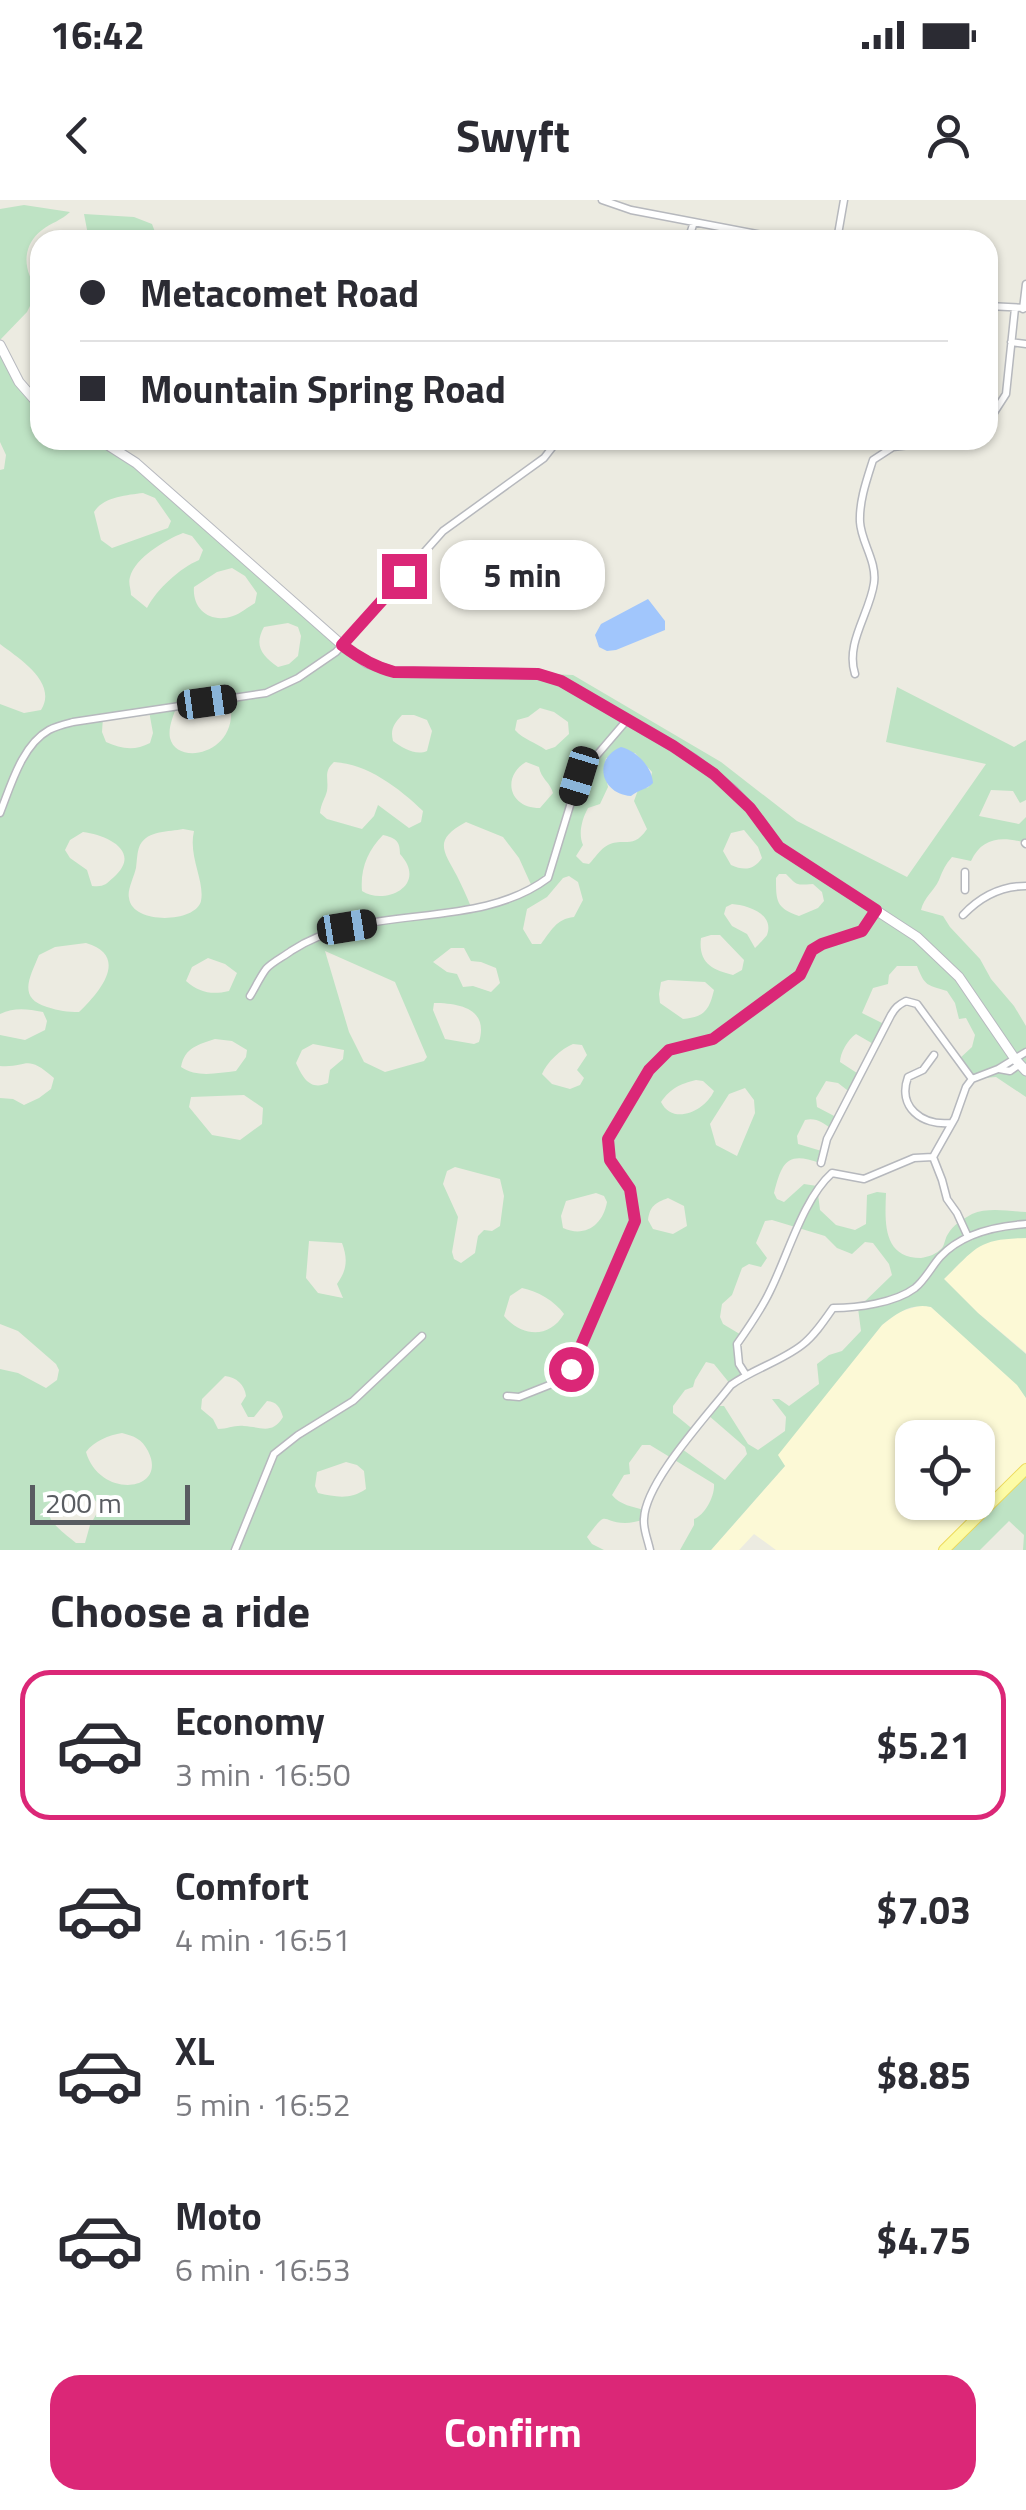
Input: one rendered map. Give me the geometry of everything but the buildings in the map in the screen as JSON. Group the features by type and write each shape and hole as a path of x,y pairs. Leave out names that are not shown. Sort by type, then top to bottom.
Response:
{"main road":[{"path":"944,1550 1026,1468"}],"street":[{"path":"602,200 631,210 736,230"},
{"path":"839,230 844,200"},
{"path":"691,230 694,222"},
{"path":"998,406 1006,394 1011,342 1026,284"},
{"path":"1011,342 1026,344"},
{"path":"0,345 30,395"},
{"path":"116,450 136,463 342,645 368,663 394,672 549,676 688,755 750,808 779,847 918,937 959,977 1020,1064"},
{"path":"0,813 34,742 50,728 266,693 298,678 342,645 443,531 550,450"},
{"path":"856,674 852,665 854,644 875,580 860,523 864,488 872,460 888,450"},
{"path":"250,996 268,967 309,939 347,927 505,902 534,889 548,878 579,776 627,720"},
{"path":"965,872 966,890"},
{"path":"963,915 991,893 1026,886"},
{"path":"507,1396 520,1396 562,1380 574,1364 635,1221 630,1189 610,1160 608,1139 649,1070 669,1050 713,1039 800,975 812,950 862,931 876,910"},
{"path":"821,1163 827,1139 890,1015 902,1003 918,1004 972,1078"},
{"path":"932,1157 972,1078 998,1068 1010,1071 1020,1064 1026,1052"},
{"path":"934,1055 927,1066 906,1078 904,1093 914,1112 938,1124 947,1134"},
{"path":"938,1124 952,1123"},
{"path":"932,1157 947,1199 968,1238"},
{"path":"746,1375 739,1364 737,1344 770,1290 817,1186 832,1172 864,1179 914,1158 932,1157"},
{"path":"650,1550 644,1520 652,1492 662,1473 731,1385 804,1343 833,1308 872,1306 915,1288 942,1254 960,1241 997,1228 1026,1224"},
{"path":"236,1550 274,1454 353,1401 422,1336"}],"shaded area":[{"path":"995,1238 1026,1238 1026,1353 944,1279 975,1248"},
{"path":"922,1305 931,1307 1018,1385 1026,1398 1026,1469 995,1500 995,1420 895,1420 895,1520 974,1520 944,1550 776,1550 754,1534 739,1550 711,1550 785,1466 777,1455 882,1325 899,1312"}],"green space":[{"path":"24,205 70,212 42,230 30,230 26,259 30,306 0,340 0,209"},
{"path":"84,214 134,217 152,224 154,230 87,230"},
{"path":"0,352 30,392 30,450 117,450 342,645 377,667 573,675 721,762 797,821 907,877 986,764 886,742 897,687 1014,747 1026,740 1026,800 1020,803 1013,791 991,790 979,816 1019,824 1026,817 1026,843 994,840 981,847 971,861 952,857 921,910 943,916 980,959 1026,1026 1026,1097 996,1077 972,1079 958,1060 972,1047 975,1035 966,1018 959,1019 947,991 928,984 917,966 897,966 889,975 888,984 873,988 862,1013 886,1025 875,1045 856,1034 841,1055 840,1062 860,1075 851,1093 838,1083 826,1081 816,1098 817,1107 838,1118 832,1129 816,1120 805,1120 797,1136 798,1144 825,1152 820,1163 800,1158 788,1162 774,1193 784,1202 804,1184 817,1186 820,1210 836,1225 855,1230 866,1224 867,1195 886,1193 886,1226 893,1245 899,1252 921,1258 940,1250 953,1228 972,1214 991,1210 1026,1212 1026,1238 998,1240 979,1247 944,1279 1026,1354 1026,1398 1017,1385 931,1307 917,1306 882,1325 778,1455 785,1466 711,1550 680,1550 694,1519 708,1504 714,1484 650,1445 642,1445 629,1463 630,1474 624,1475 612,1495 645,1510 643,1520 602,1520 587,1537 604,1550 0,1550 0,1369 18,1373 46,1388 57,1380 59,1370 18,1331 0,1324 0,1098 24,1105 51,1089 54,1078 32,1064 0,1066 0,1035 25,1040 45,1030 47,1021 43,1012 32,1010 0,1014 0,704 24,713 41,710 45,700 45,690 34,672 0,644 0,470 4,469 6,455 0,442","holes":["143,493 155,498 171,521 168,528 112,548 101,540 94,512 103,503","183,533 192,536 203,550 199,560 170,580 147,608 131,595 129,579 138,563","232,568 245,576 257,593 255,603 225,618 204,613 194,587 217,572","288,623 298,627 298,656 278,667 261,649 264,627","229,698 231,717 227,732 208,750 184,752 170,738 177,706","540,708 568,722 569,734 546,750 515,730 517,720","149,711 153,733 150,743 133,748 106,742 103,717","402,715 427,720 432,731 427,751 414,752 393,741 393,727","635,753 652,772 649,787 638,790 634,801 647,829 637,839 614,843 589,864 583,863 576,856 583,845 581,826 588,808 600,804 608,787 606,758","334,762 371,772 423,811 421,822 409,828 378,805 362,829 327,819 320,813","526,762 539,767 553,793 540,808 521,803 512,790 514,775","466,822 503,837 519,858 533,889 471,907 448,859 445,840","744,830 762,858 748,868 731,865 723,851 731,833","194,831 201,901 197,908 177,917 141,913 129,898 140,845 159,832","83,832 111,841 123,853 124,860 114,877 104,885 92,886 87,870 65,850 70,840","383,835 394,839 408,865 407,884 381,896 362,891 369,854","786,874 797,884 813,884 822,892 824,901 799,916 786,910 777,898 776,878","569,876 578,882 583,900 574,917 558,923 541,944 532,944 523,929 527,909 547,897 563,878","744,906 767,921 767,935 755,948 747,934 732,926 724,914 726,907","720,935 744,960 742,970 733,975 719,971 704,959 701,938","86,943 106,956 107,975 79,1012 59,1010 38,1003 29,992 39,955 55,947","451,948 464,948 471,961 496,968 500,983 491,992 463,987 457,974 433,962","325,951 395,982 427,1057 385,1072 364,1062 349,1032","208,958 237,973 229,991 212,993 186,981 192,967","661,982 705,982 714,990 704,1012 683,1019 660,1003","434,1003 453,1004 476,1015 481,1031 479,1042 445,1039 433,1010","215,1039 232,1041 247,1050 246,1057 236,1071 194,1073 181,1067 189,1051","313,1044 344,1050 343,1059 330,1070 328,1083 322,1085 308,1082 296,1063 302,1050","582,1045 587,1055 577,1070 584,1078 580,1085 570,1089 552,1084 542,1074 564,1049","703,1081 714,1091 696,1110 673,1113 661,1102 681,1085","745,1088 754,1100 755,1113 737,1156 716,1145 710,1124 729,1094","244,1095 263,1108 262,1124 240,1140 212,1135 189,1107 191,1097","455,1167 500,1179 504,1196 500,1226 484,1230 478,1236 475,1253 461,1263 452,1252 458,1217 443,1184 447,1171","596,1193 604,1196 605,1210 592,1227 579,1231 563,1228 561,1216 566,1201","668,1198 684,1206 687,1226 673,1234 653,1229 648,1220 656,1203","772,1220 825,1236 837,1248 852,1254 865,1242 873,1243 889,1264 892,1275 858,1308 861,1331 842,1351 817,1364 819,1384 789,1406 772,1399 786,1417 785,1431 758,1450 748,1444 724,1406 715,1406 708,1415 745,1447 747,1454 725,1480 682,1449 695,1431 673,1413 673,1406 685,1390 693,1387 706,1362 714,1364 731,1385 746,1375 738,1355 743,1336 723,1324 720,1317 722,1304 732,1295 742,1268 749,1264 761,1267 767,1258 756,1243 765,1221","309,1241 342,1243 346,1264 337,1284 343,1298 318,1293 306,1278","522,1288 545,1297 564,1314 543,1331 527,1331 504,1316 510,1296","225,1376 244,1388 246,1396 241,1404 248,1417 254,1417 267,1401 278,1406 283,1417 270,1428 218,1429 201,1409 202,1399","112,1435 134,1437 148,1451 152,1465 141,1482 117,1484 94,1467 86,1452","346,1462 364,1471 366,1489 360,1492 349,1496 318,1493 317,1472","70,1493 88,1496 100,1508 85,1543 76,1543 50,1518 51,1505"]},
{"path":"1026,1469 1026,1550 1024,1535 1009,1521 980,1550 944,1550 974,1520 995,1520 995,1500"}],"water":[{"path":"648,599 665,621 665,630 616,650 599,647 595,635 601,624"},
{"path":"621,747 643,760 652,777 651,785 631,796 613,789 604,775 606,759"}],"route":[{"path":"404,576 342,645 356,656 394,672 538,674 561,681 688,755 733,790 779,847 876,910 862,931 812,950 800,975 713,1039 669,1050 649,1070 608,1139 610,1160 630,1189 635,1221 571,1369"}]}
